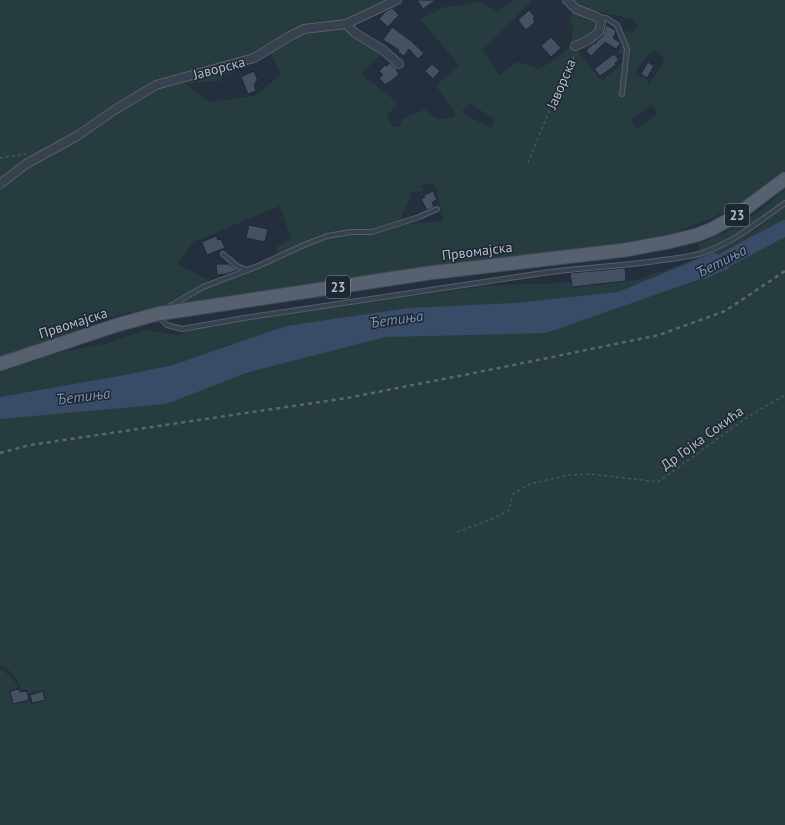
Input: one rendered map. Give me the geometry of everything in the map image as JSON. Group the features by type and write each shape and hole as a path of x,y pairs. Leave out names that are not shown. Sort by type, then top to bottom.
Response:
{"main road":[{"name":"Првомајска","path":"0,364 117,325 157,314 429,273 625,250 668,242 697,235 712,229 734,217 785,179"}],"street":[{"name":"Јаворска","path":"0,184 26,164 47,151 77,136 138,95 156,85 254,58 304,29 346,24 397,0"},
{"path":"567,0 576,9 597,17"},
{"name":"Јаворска","path":"575,46 587,41 599,32 601,22 597,17"},
{"path":"346,24 355,33 383,50 399,64"}],"lane":[{"path":"597,17 606,18 617,25 627,49 622,94"},
{"path":"157,314 167,326 182,329 252,316 550,272 671,259 704,253 727,242 763,219 785,202"},
{"name":"Првомајска","path":"157,314 203,287 327,236 351,232 372,232 418,217 437,209"},
{"path":"223,254 237,266 247,270"}],"path":[{"name":"Јаворска","path":"528,164 555,97 573,61 575,46"},
{"path":"0,158 47,151"},
{"name":"Др Гојка Сокића","path":"457,532 492,519 509,510 513,494 530,484 568,475 591,474 658,482 749,416 785,395"}],"green space":[{"path":"0,0 390,0 340,27 355,34 364,33 381,46 380,55 361,74 398,103 387,115 393,127 400,127 402,119 425,109 436,119 451,118 456,115 436,86 459,65 420,19 444,7 466,5 481,1 497,12 514,0 532,1 483,50 500,75 517,62 539,69 556,59 568,49 574,28 570,22 570,17 573,13 577,12 566,0 785,0 785,170 759,191 734,207 705,221 675,232 648,239 581,250 453,263 130,312 94,322 45,343 0,357","holes":["595,11 633,19 638,27 630,34 628,30 618,35 623,45 617,52 629,57 602,81 578,52 599,23","654,51 665,58 649,85 646,79 636,75 638,67","271,53 281,75 254,96 209,102 185,83 220,81 223,76","470,103 495,120 491,128 468,116 462,111","652,105 658,113 637,129 630,120","433,184 437,190 443,221 410,224 401,216 412,196 409,192 424,191 422,185","280,206 291,239 278,246 276,255 217,284 178,264 193,242"]},
{"path":"785,189 785,825 0,825 0,669 11,677 17,685 18,688 9,690 13,705 30,700 31,704 46,700 43,690 28,694 27,689 21,691 14,675 0,665 0,372 56,353 104,344 145,330 177,335 196,329 286,314 486,286 636,280 698,257 700,251 698,244 730,230 765,207","holes":["769,213 772,217 753,232 748,227"]}],"water":[{"path":"715,252 729,269 546,333 386,337 249,372 166,404 0,419 0,397 173,365 286,326 408,308 516,303 618,292"}],"building":[{"path":"417,0 436,0 423,9"},
{"path":"392,8 399,15 388,27 379,19 385,12"},
{"path":"529,10 535,17 533,19 535,22 526,30 518,20"},
{"path":"606,25 615,30 616,32 613,38 621,43 616,49 605,42 591,56 586,51 603,36"},
{"path":"392,27 414,43 424,53 418,59 409,49 404,56 398,52 399,50 383,40"},
{"path":"551,37 561,48 551,57 541,46"},
{"path":"614,54 619,60 615,63 616,65 600,76 594,69"},
{"path":"648,62 654,66 647,78 641,74"},
{"path":"390,63 397,69 396,70 399,74 385,85 379,78 383,75 379,71 385,65 387,66"},
{"path":"432,64 440,71 433,79 425,71"},
{"path":"254,71 258,81 255,82 256,84 254,85 256,91 248,94 241,77"},
{"path":"433,191 437,200 432,202 434,207 427,210 421,199 425,197 424,195"},
{"path":"249,225 268,229 265,242 246,238"},
{"path":"216,236 218,240 221,239 225,248 207,255 202,242"},
{"path":"216,264 229,264 238,270 227,274 217,275"},
{"path":"625,268 626,281 572,287 570,273"},
{"path":"19,689 20,692 27,691 29,700 13,704 10,691"},
{"path":"43,691 45,700 32,703 30,695"}],"waterway":[{"name":"Ђетиња","path":"704,271 785,228"}],"railway":[{"path":"0,453 30,445 347,398 659,335 725,311 785,271"}]}
